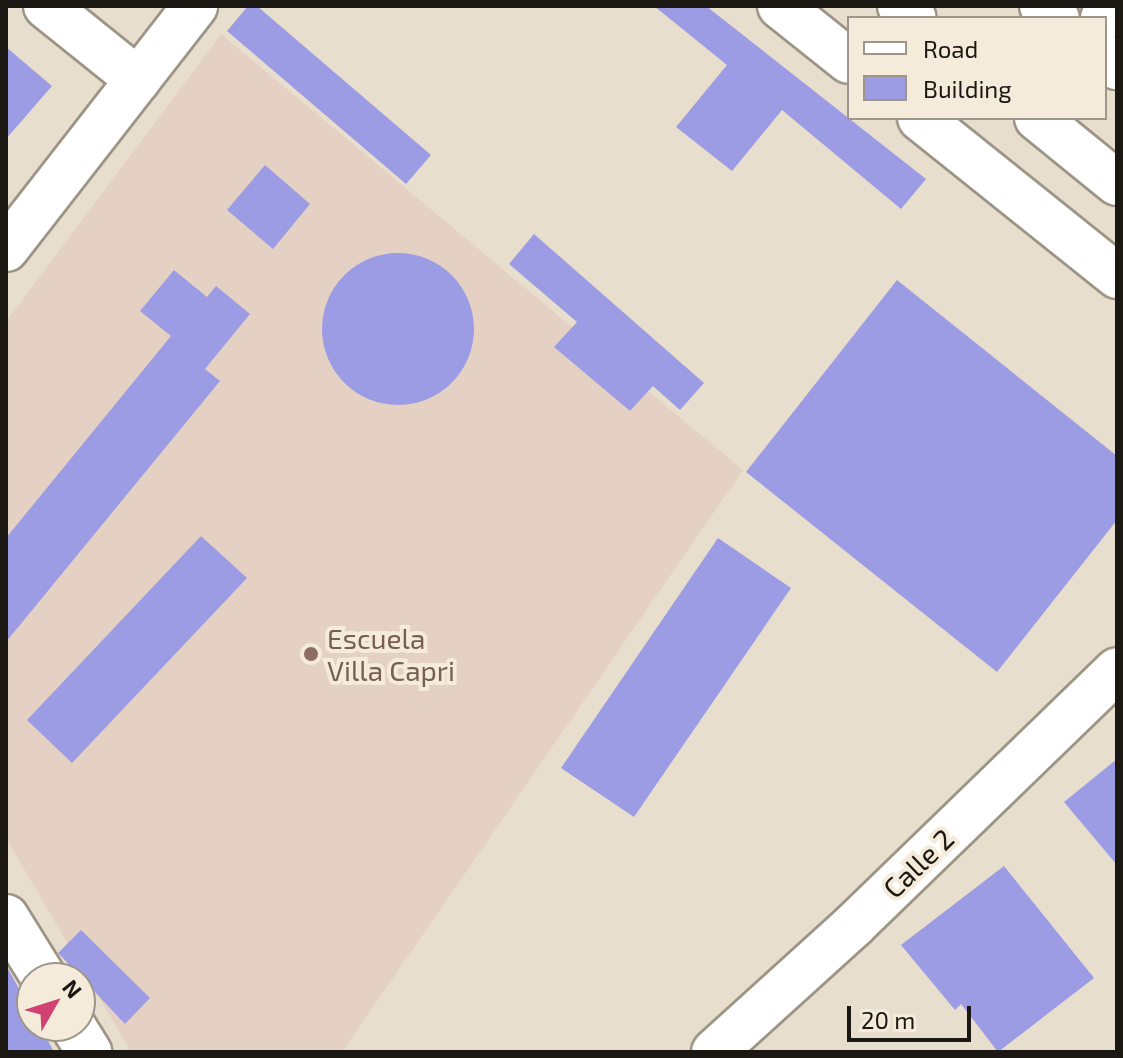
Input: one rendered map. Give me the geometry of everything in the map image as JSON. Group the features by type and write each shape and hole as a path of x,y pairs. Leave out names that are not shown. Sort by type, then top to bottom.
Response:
{"main road":[{"path":"46,6 138,80"},
{"path":"6,249 195,6"},
{"path":"780,6 847,59"},
{"path":"922,120 1117,276"},
{"path":"1039,120 1117,183"},
{"name":"Calle 2","path":"714,1052 854,925 1117,670"},
{"path":"6,917 34,962"}],"shaded area":[{"name":"Escuela Villa Capri","path":"221,34 743,470 342,1052 131,1052 96,992 96,962 78,962 6,838 6,322"}],"building":[{"path":"248,6 257,6 431,155 406,184 227,31"},
{"path":"654,6 706,6 847,117 847,120 926,179 901,209 782,110 732,171 676,127 727,65"},
{"path":"6,47 52,86 6,139"},
{"path":"265,165 310,204 273,249 227,210"},
{"path":"534,234 704,383 680,410 653,386 630,411 554,347 577,322 509,264"},
{"path":"398,253 427,259 452,275 468,300 474,329 468,358 452,383 427,399 398,405 369,399 344,383 328,358 322,329 328,300 344,275 369,259"},
{"path":"174,270 207,297 216,286 250,314 205,369 220,381 6,642 6,538 171,336 140,311"},
{"path":"897,280 1117,456 1117,520 997,672 746,472"},
{"path":"201,536 247,578 72,763 27,720"},
{"path":"718,538 791,588 634,817 561,768"},
{"path":"1117,759 1117,865 1064,802"},
{"path":"1004,866 1094,978 998,1052 961,1004 955,1010 901,945"},
{"path":"81,930 150,998 125,1024 96,993 96,962 66,962 58,953"},
{"path":"6,965 16,983 16,1042 49,1042 54,1052 6,1052"}],"place":[{"name":"Escuela Villa Capri","path":"311,654"}]}
